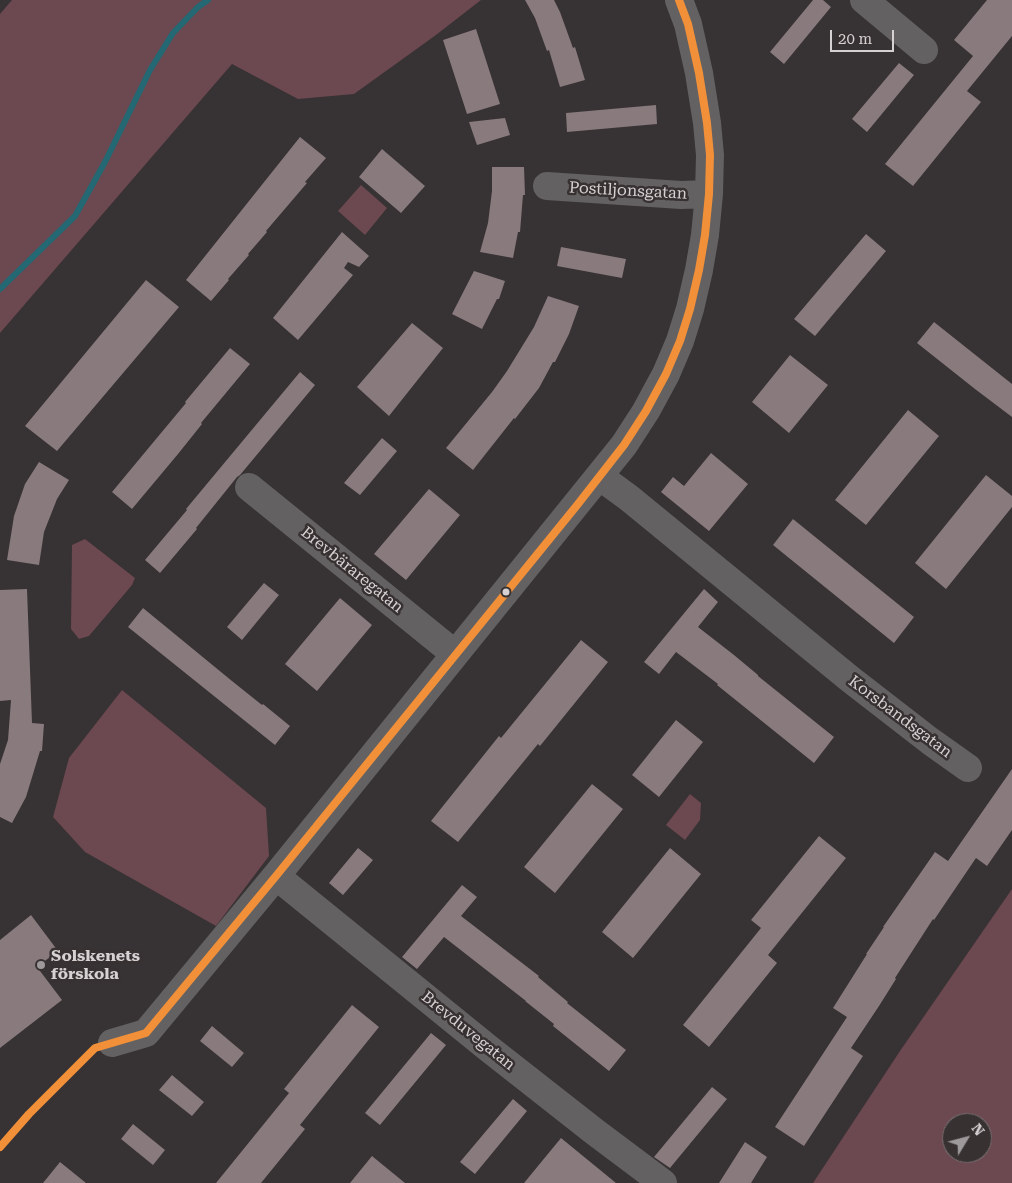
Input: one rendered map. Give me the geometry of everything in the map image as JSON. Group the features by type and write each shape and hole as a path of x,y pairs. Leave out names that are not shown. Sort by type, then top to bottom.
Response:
{"street":[{"path":"112,1043 146,1033 276,876 624,445 646,411 666,374 680,341 690,309 706,236 710,155 707,123 699,73 688,24 679,0"},
{"path":"864,0 924,50"},
{"name":"Postiljonsgatan","path":"547,186 681,195 708,194"},
{"name":"Korsbandsgatan","path":"599,476 629,498 850,679 968,768"},
{"name":"Brevbäraregatan","path":"248,487 455,654"},
{"name":"Brevduvegatan","path":"276,876 482,1043 663,1183"}],"shaded area":[{"path":"12,0 481,0 354,94 298,99 232,64 0,333 0,14"},
{"path":"361,185 387,208 365,235 338,211"},
{"path":"85,539 135,578 132,585 89,636 79,639 71,629 72,545"},
{"path":"122,690 266,808 269,856 216,926 85,852 53,817 69,758"},
{"path":"690,794 701,803 700,820 685,840 666,825"},
{"path":"1012,889 1012,1183 813,1183 900,1051"}],"building":[{"path":"525,0 554,0 573,48 575,47 585,80 560,87 549,50 547,51 535,18"},
{"path":"813,0 823,0 831,7 784,64 770,52"},
{"path":"987,0 1012,0 1012,36 967,91 981,102 913,186 885,164 973,56 954,40"},
{"path":"476,29 500,104 467,114 443,40"},
{"path":"899,63 914,75 867,132 852,119"},
{"path":"656,105 657,124 567,132 566,113"},
{"path":"505,118 510,135 477,145 469,122"},
{"path":"300,137 326,158 211,301 186,280"},
{"path":"382,149 425,186 401,213 359,177"},
{"path":"492,167 524,167 525,195 523,195 520,232 518,232 513,258 480,252 488,223 492,191"},
{"path":"342,232 369,256 359,267 348,262 344,268 353,275 298,340 273,318"},
{"path":"866,234 886,251 815,336 794,319"},
{"path":"561,247 626,259 622,278 557,266"},
{"path":"474,271 505,281 499,299 497,299 482,329 452,314"},
{"path":"146,280 179,307 57,451 25,426"},
{"path":"548,296 579,306 569,334 539,388 473,470 446,448 507,371 534,327"},
{"path":"934,322 1012,384 1012,417 917,343"},
{"path":"412,323 443,348 389,416 357,387"},
{"path":"230,348 250,364 132,509 112,492"},
{"path":"790,355 828,385 789,433 752,402"},
{"path":"300,372 315,385 237,477 160,573 145,560"},
{"path":"908,410 939,436 866,525 835,500"},
{"path":"382,438 397,451 360,495 344,483"},
{"path":"711,453 748,484 709,531 661,492 673,477 684,486"},
{"path":"39,462 69,480 57,499 44,532 39,565 7,560 14,516 25,484"},
{"path":"986,475 1012,496 1012,507 946,589 915,563"},
{"path":"429,489 460,515 406,580 374,554"},
{"path":"793,519 914,617 894,643 773,545"},
{"path":"264,583 279,595 242,640 227,627"},
{"path":"27,589 32,723 44,724 42,751 40,751 26,797 12,823 0,817 0,764 8,740 11,700 0,701 0,590"},
{"path":"704,589 718,602 698,627 834,737 814,763 676,652 659,674 644,662"},
{"path":"340,598 372,625 317,691 285,664"},
{"path":"143,608 290,726 275,745 128,627"},
{"path":"581,640 608,662 540,746 538,744 458,842 431,821 499,736 501,738"},
{"path":"676,720 703,742 659,797 632,775"},
{"path":"1012,769 1012,830 987,866 976,858 933,919 851,1048 863,1056 804,1146 775,1127 847,1017 833,1008 883,927 935,852 948,861"},
{"path":"592,784 623,809 555,893 524,867"},
{"path":"819,836 846,858 768,955 777,963 709,1047 683,1025 761,928 751,920"},
{"path":"358,848 373,860 343,895 329,883"},
{"path":"670,848 701,874 633,958 602,932"},
{"path":"462,885 477,897 461,916 539,976 567,1003 626,1050 609,1071 553,1026 554,1024 526,1001 444,937 417,969 402,957"},
{"path":"31,915 58,951 37,967 62,1000 0,1048 0,940"},
{"path":"352,1005 379,1027 300,1125 305,1129 261,1183 216,1183 289,1093 284,1089"},
{"path":"212,1026 244,1053 232,1067 200,1041"},
{"path":"431,1033 446,1045 380,1125 365,1113"},
{"path":"172,1075 204,1102 192,1116 159,1090"},
{"path":"712,1087 727,1099 670,1168 654,1157"},
{"path":"513,1099 527,1111 475,1174 460,1162"},
{"path":"133,1124 165,1150 153,1165 121,1139"},
{"path":"561,1138 616,1183 524,1183"},
{"path":"745,1142 767,1157 751,1183 719,1183"},
{"path":"372,1156 405,1183 350,1183"},
{"path":"60,1162 86,1183 43,1183"}],"waterway":[{"path":"0,289 75,216 105,162 150,70 173,33 198,7 208,0"}],"transit line":[{"path":"0,1147 29,1114 95,1048 146,1033 578,504 624,445 646,411 666,374 680,341 690,309 705,235 709,194 710,155 707,123 699,73 688,24 679,0"}],"place":[{"name":"Solskenets förskola","path":"41,965"}]}
